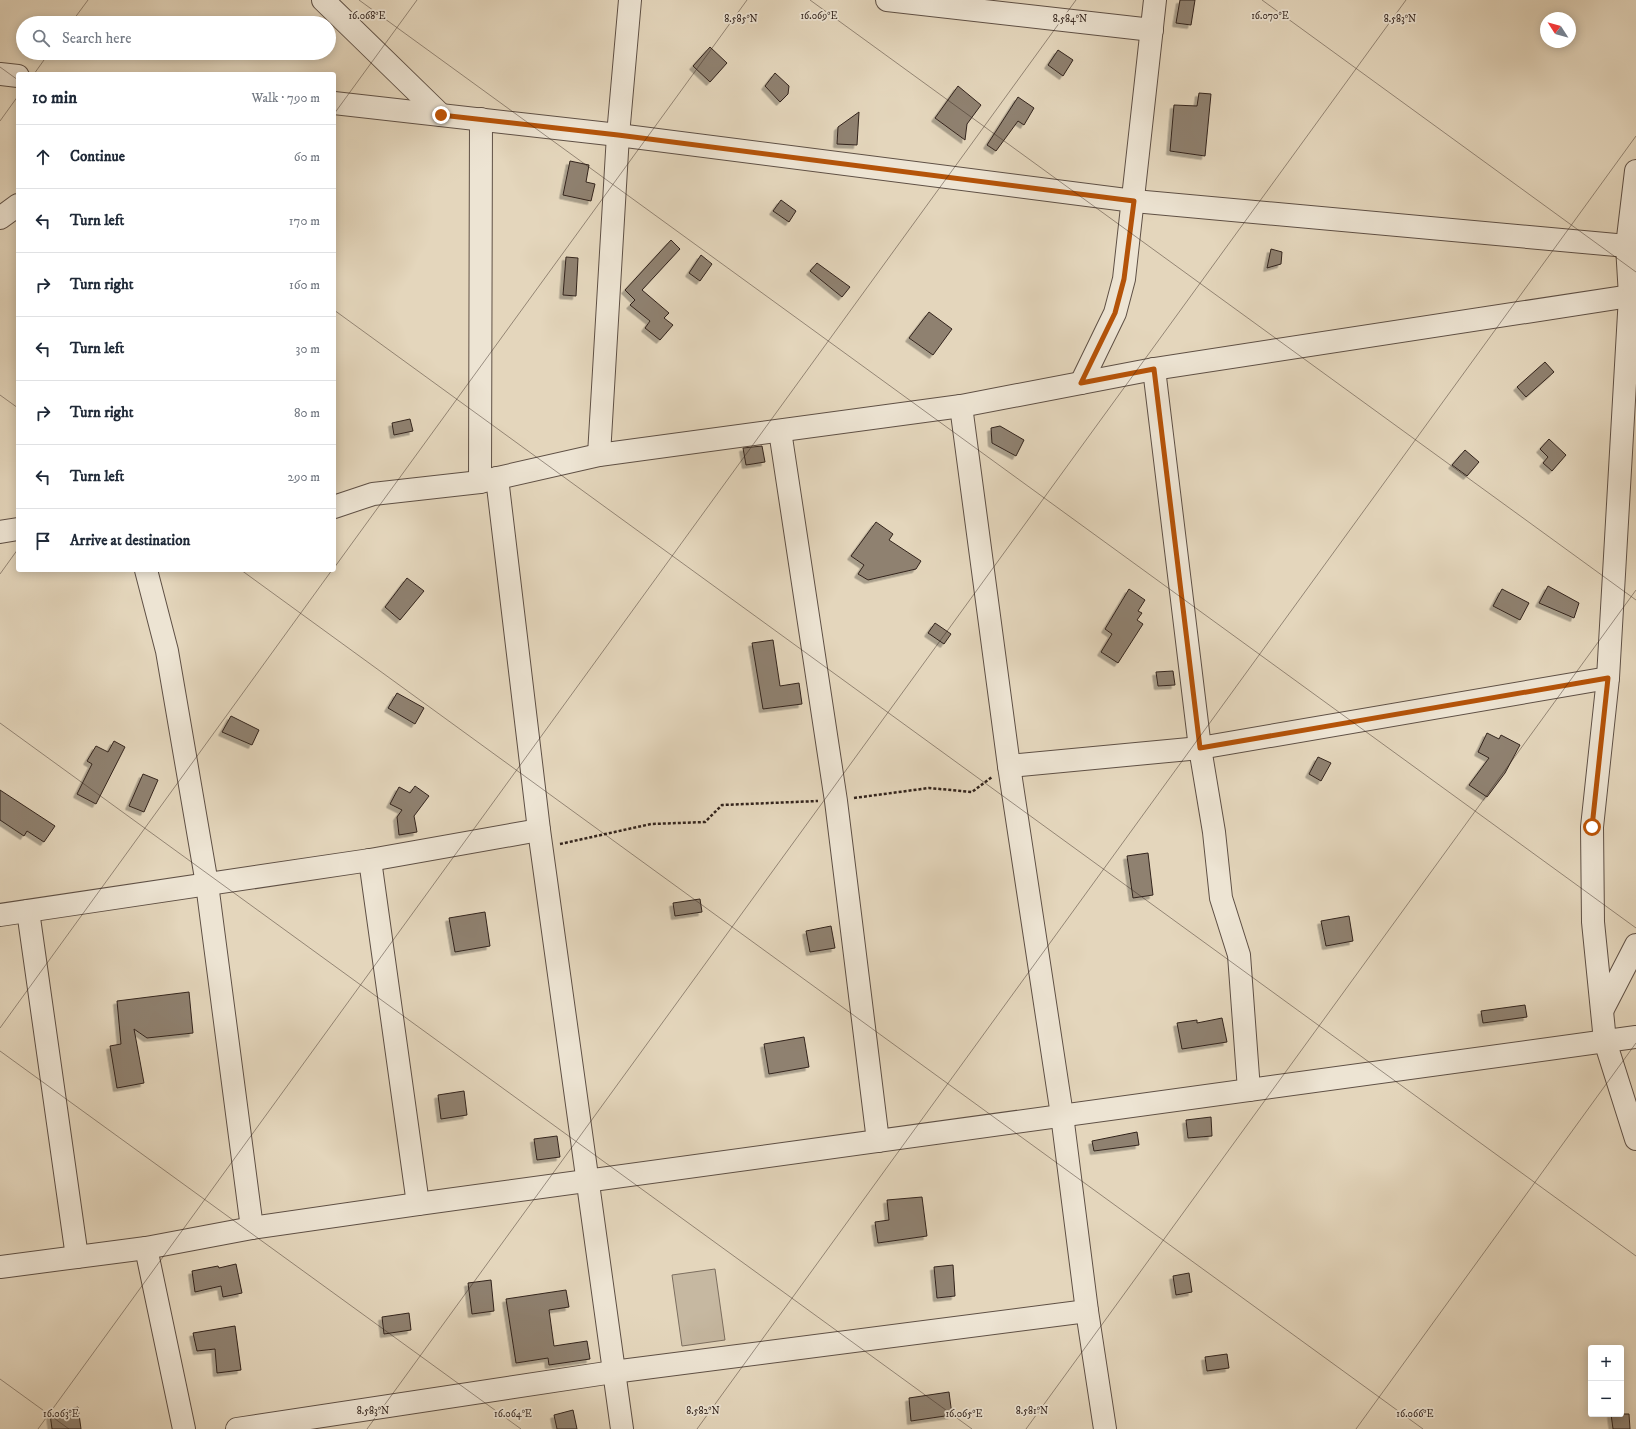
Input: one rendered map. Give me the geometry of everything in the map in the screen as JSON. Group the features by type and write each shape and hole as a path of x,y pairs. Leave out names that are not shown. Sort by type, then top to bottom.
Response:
{"street":[{"path":"323,0 441,115"},
{"path":"599,455 618,135 630,0"},
{"path":"887,0 1152,30"},
{"path":"1081,383 1115,313 1124,279 1134,201 1155,0"},
{"path":"0,74 16,76"},
{"path":"336,103 618,135 1134,201 1626,246"},
{"path":"481,119 489,480 541,839 622,1429"},
{"path":"1636,171 1626,246 1632,287 1608,678 1592,827 1593,922 1603,1009 1605,1041 1636,1138"},
{"path":"0,218 16,206"},
{"path":"336,506 374,494 489,480 599,455 961,406 1154,369 1632,287"},
{"path":"1154,369 1200,748 1214,832 1221,898 1239,955 1249,1090"},
{"path":"961,406 1008,766 1062,1116 1087,1310 1105,1429"},
{"path":"780,431 836,801 878,1141"},
{"path":"0,532 16,529"},
{"path":"147,572 167,652 207,884 252,1228"},
{"path":"1008,766 1200,748 1608,678"},
{"path":"0,915 370,860 541,839"},
{"path":"370,860 418,1204"},
{"path":"28,911 77,1257"},
{"path":"1603,1009 1636,945"},
{"path":"0,1267 146,1248 252,1228 418,1204 1636,1037"},
{"path":"146,1248 184,1429"},
{"path":"237,1429 613,1372 1087,1310"}],"path":[{"path":"541,839 651,824 705,822 722,804 836,801 929,788 972,792 1008,766"}],"shaded area":[{"path":"715,1269 725,1340 682,1346 672,1275"}],"building":[{"path":"1180,0 1195,0 1191,25 1176,23"},
{"path":"710,47 727,63 710,82 693,66"},
{"path":"1058,50 1073,60 1063,76 1048,65"},
{"path":"775,73 789,86 788,94 780,102 765,86"},
{"path":"958,86 981,105 967,124 965,140 935,118"},
{"path":"1199,93 1211,94 1205,156 1170,151 1174,105 1197,106"},
{"path":"1018,97 1034,108 1024,125 1018,121 996,151 987,145"},
{"path":"859,112 857,145 837,144 838,127"},
{"path":"570,161 589,165 586,182 595,184 591,201 563,195"},
{"path":"781,200 796,211 789,222 773,211"},
{"path":"671,240 680,249 642,290 669,313 664,318 673,325 660,340 645,328 650,321 630,305 635,300 625,290"},
{"path":"1271,249 1282,252 1281,264 1267,268"},
{"path":"701,255 712,264 700,281 689,273"},
{"path":"566,257 578,258 576,296 563,295"},
{"path":"817,263 850,287 842,297 810,271"},
{"path":"929,312 952,329 933,355 909,338"},
{"path":"1545,362 1554,372 1526,397 1517,387"},
{"path":"410,419 413,431 394,435 392,423"},
{"path":"1000,426 1024,440 1016,456 992,443 991,428"},
{"path":"1549,439 1566,455 1552,471 1543,463 1548,457 1540,449"},
{"path":"762,446 765,462 746,465 743,448"},
{"path":"1465,450 1479,462 1467,476 1452,465"},
{"path":"876,522 893,534 889,540 921,561 916,569 868,580 858,574 864,565 851,556"},
{"path":"407,578 424,591 400,620 385,607"},
{"path":"1548,586 1579,603 1574,618 1539,603"},
{"path":"1129,589 1145,600 1138,611 1142,613 1137,620 1143,624 1118,663 1101,652 1112,634 1105,629"},
{"path":"1502,589 1529,603 1520,620 1493,606"},
{"path":"935,623 951,634 944,644 928,633"},
{"path":"773,640 780,686 799,683 802,704 763,709 752,643"},
{"path":"1173,671 1175,685 1158,686 1156,672"},
{"path":"397,693 424,708 415,724 388,708"},
{"path":"231,716 259,730 252,745 222,732"},
{"path":"1487,733 1499,739 1501,735 1520,745 1505,773 1487,797 1469,785 1489,758 1478,752"},
{"path":"114,741 125,747 96,804 77,794 92,764 87,761 96,746 108,752"},
{"path":"1318,757 1331,763 1321,781 1309,774"},
{"path":"143,774 158,780 144,812 129,806"},
{"path":"415,786 429,796 414,816 417,832 399,835 397,817 402,810 390,804 399,787 410,793"},
{"path":"0,790 55,826 44,842 27,831 24,836 0,820"},
{"path":"1148,853 1153,895 1133,898 1127,856"},
{"path":"700,899 702,912 675,916 673,903"},
{"path":"485,912 490,946 455,952 449,918"},
{"path":"1349,916 1353,941 1326,946 1321,921"},
{"path":"831,926 835,948 810,952 806,931"},
{"path":"189,992 193,1033 147,1038 134,1029 144,1083 117,1088 110,1046 121,1044 117,1001"},
{"path":"1525,1005 1527,1017 1483,1023 1481,1011"},
{"path":"1222,1018 1227,1042 1182,1049 1177,1023 1197,1020 1197,1023"},
{"path":"804,1037 809,1067 769,1074 764,1044"},
{"path":"464,1091 467,1115 441,1119 438,1095"},
{"path":"1211,1117 1212,1136 1188,1138 1186,1120"},
{"path":"1137,1132 1139,1145 1094,1151 1092,1141"},
{"path":"557,1136 560,1157 537,1160 534,1139"},
{"path":"922,1197 927,1236 878,1243 875,1222 889,1220 887,1200"},
{"path":"236,1264 242,1293 223,1297 221,1286 195,1292 192,1271 218,1266 219,1268"},
{"path":"953,1265 955,1296 937,1298 934,1267"},
{"path":"1189,1273 1192,1292 1176,1295 1173,1276"},
{"path":"491,1280 494,1311 472,1314 468,1283"},
{"path":"566,1290 569,1307 549,1310 554,1346 587,1341 590,1359 549,1365 548,1358 516,1363 506,1299"},
{"path":"409,1313 411,1330 384,1334 382,1317"},
{"path":"235,1326 241,1370 217,1373 215,1349 197,1351 193,1333"},
{"path":"1227,1354 1229,1368 1207,1371 1205,1357"},
{"path":"949,1392 952,1415 911,1421 909,1398"},
{"path":"78,1407 81,1429 52,1429 50,1414"},
{"path":"573,1410 577,1429 557,1429 554,1415"},
{"path":"1624,1414 1629,1414 1630,1429 1613,1429 1611,1417 1624,1417"}],"route":[{"path":"441,115 618,135 1134,201 1124,279 1115,313 1081,383 1154,369 1200,748 1608,678 1592,827"}]}
